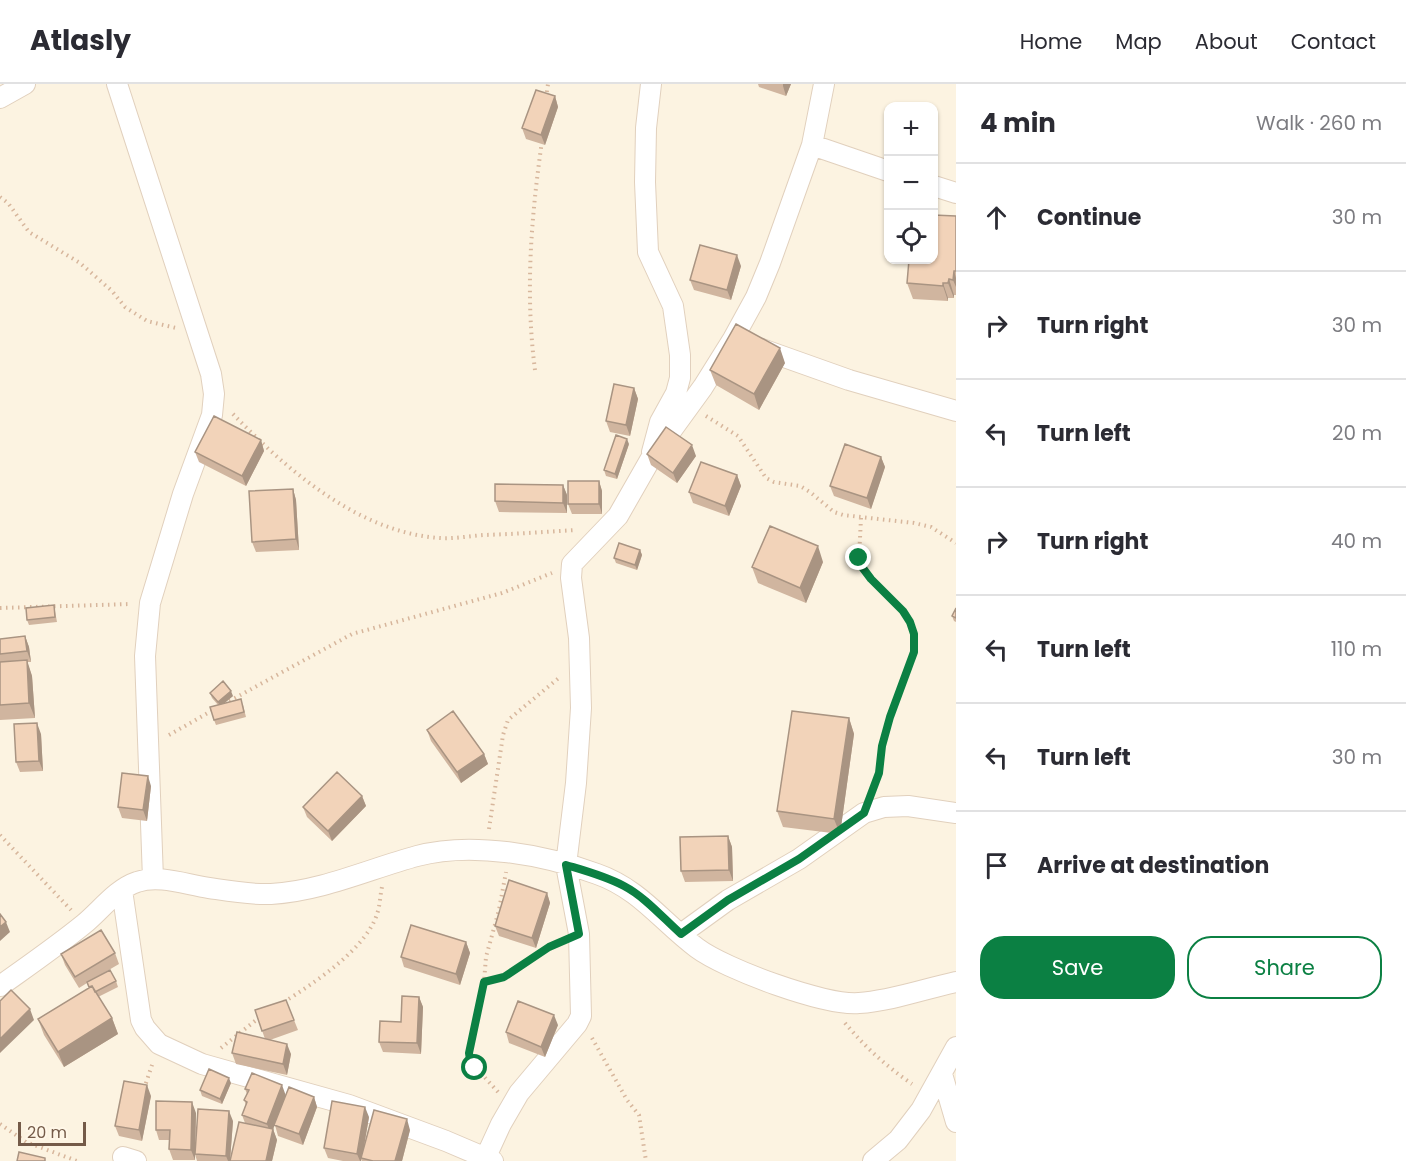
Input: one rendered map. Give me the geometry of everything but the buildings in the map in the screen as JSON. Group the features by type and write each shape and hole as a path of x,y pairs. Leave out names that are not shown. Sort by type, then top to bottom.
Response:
{"street":[{"path":"0,98 25,84"},
{"path":"117,84 211,374 214,394 212,415 183,494 150,603 145,656 153,879"},
{"path":"125,110 129,84"},
{"path":"650,460 660,422 676,393 680,378 680,355 673,306 648,252 645,182 646,128 651,84"},
{"path":"122,890 141,1020 159,1044 202,1064 350,1105 446,1141 488,1160 519,1093 581,1016 579,934 566,865 576,783 581,708 579,638 571,578 572,564 618,516 650,460 689,407 733,339 756,297 812,145 824,84"},
{"path":"812,145 884,170"},
{"path":"938,188 956,193"},
{"path":"733,339 849,381 956,411"},
{"path":"681,934 728,900 799,859 864,813 884,807 908,806 956,813"},
{"path":"0,986 84,924 122,890 137,882 153,879 268,894 299,892 420,855 486,850 515,852 566,865 597,874 625,886 649,904 698,949 720,962 779,985 822,998 857,1003 956,982"},
{"path":"873,1161 898,1140 930,1096 956,1047"},
{"path":"942,1074 956,1122"}],"path":[{"path":"546,104 548,84"},
{"path":"535,370 529,301 530,244 543,133"},
{"path":"0,197 13,209 29,232 80,263 112,291 125,307 147,321 197,334"},
{"path":"214,394 268,450 309,482 362,517 396,530 439,538 607,529"},
{"path":"689,407 725,426 738,436 766,478 774,482 800,486 834,512 861,518 931,527 956,543"},
{"path":"861,518 859,558 862,567 903,611 914,634 914,652 890,717 882,746 879,773 864,813"},
{"path":"150,746 352,634 502,593 572,564"},
{"path":"0,608 150,603"},
{"path":"486,850 503,735 508,720 580,662"},
{"path":"0,835 84,924"},
{"path":"511,1107 470,1060 469,1053 484,982 486,957 499,910 507,867 515,852"},
{"path":"277,1007 317,981 344,958 365,935 377,915 384,876 391,864"},
{"path":"484,982 504,977 549,947 579,934"},
{"path":"822,998 864,1047 891,1070 930,1096"},
{"path":"202,1064 267,1013"},
{"path":"581,1016 610,1073 639,1115 646,1161"},
{"path":"144,1089 159,1044"},
{"path":"0,1124 26,1142 76,1161"}],"route":[{"path":"475,1068 469,1053 484,982 504,977 549,947 579,934 566,865 597,874 625,886 649,904 681,934 728,900 799,859 864,813 879,773 882,746 890,717 914,652 914,634 903,611 871,579 862,567 859,558"}]}
